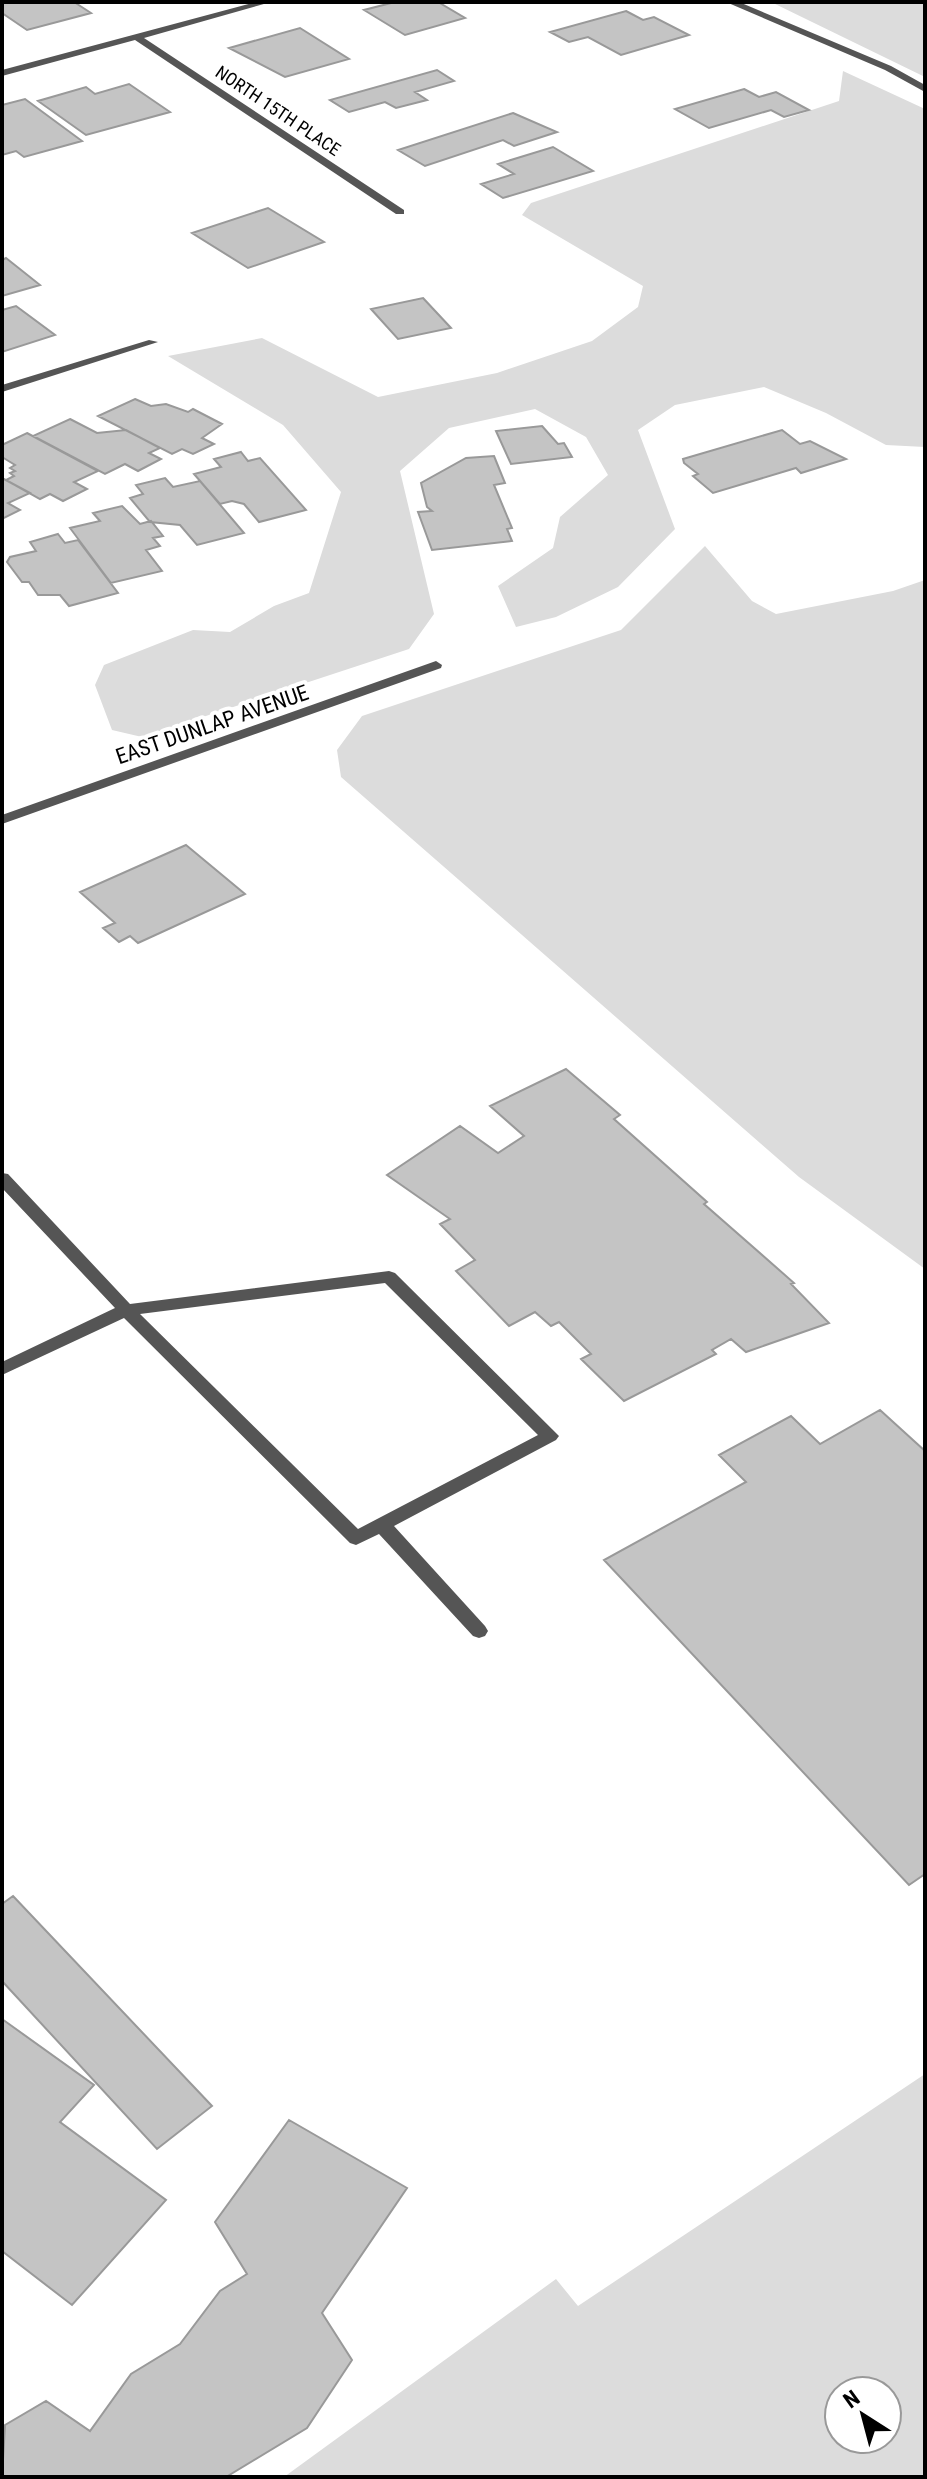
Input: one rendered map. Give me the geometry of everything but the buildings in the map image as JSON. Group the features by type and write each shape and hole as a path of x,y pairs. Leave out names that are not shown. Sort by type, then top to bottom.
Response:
{"street":[{"path":"2,73 266,2"},
{"path":"731,2 888,68 925,89"},
{"name":"NORTH 15TH PLACE","path":"137,37 400,212"},
{"path":"2,389 153,342"},
{"name":"EAST DUNLAP AVENUE","path":"2,820 436,665"},
{"path":"2,1178 126,1310 356,1538 550,1436 389,1277 126,1310 2,1369"},
{"path":"382,1525 479,1631"}],"shaded area":[{"path":"771,2 925,2 925,77"},
{"path":"843,71 925,109 925,447 886,445 826,413 764,387 675,405 638,430 675,529 618,587 556,617 516,627 498,586 553,548 560,517 608,475 586,437 535,409 449,428 400,471 434,614 409,649 142,737 112,730 95,685 104,665 193,630 230,632 274,606 309,593 341,492 283,425 168,356 262,338 378,397 497,373 592,341 638,307 643,286 522,215 531,203 839,101"},
{"path":"705,546 752,601 776,614 893,591 925,580 925,1269 799,1177 341,777 337,750 362,716 621,630"},
{"path":"925,2074 925,2477 284,2477 556,2279 578,2306"}]}
